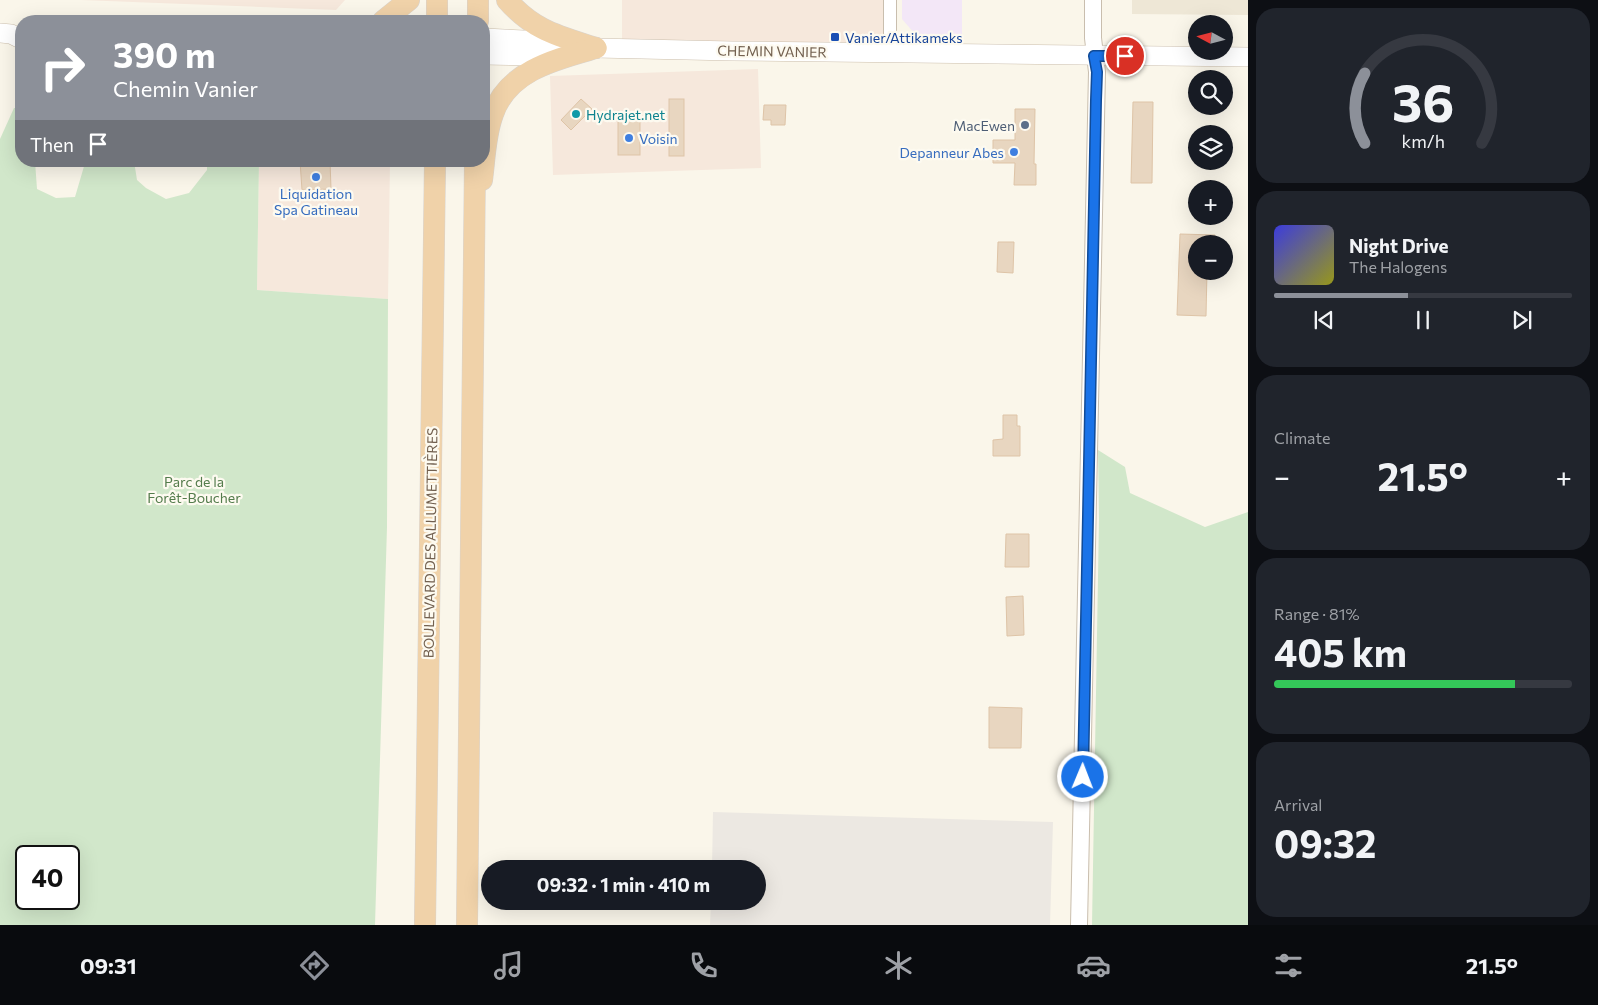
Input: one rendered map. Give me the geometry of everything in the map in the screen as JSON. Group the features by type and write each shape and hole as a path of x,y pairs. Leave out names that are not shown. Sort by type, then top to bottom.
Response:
{"highway":[{"path":"390,15 409,0"},
{"path":"436,15 437,0"},
{"path":"478,0 478,15"},
{"path":"507,0 525,18 544,31 596,48"},
{"path":"490,125 498,103 510,87 532,70 548,62 596,48"},
{"path":"427,167 434,250"},
{"name":"BOULEVARD DES ALLUMETTIÈRES","path":"425,925 435,167"},
{"path":"467,925 475,167"},
{"path":"473,256 484,167"}],"main road":[{"path":"0,33 15,36"},
{"name":"CHEMIN VANIER","path":"490,38 545,41 596,48 732,52 890,52 1248,57"},
{"path":"0,43 15,41"},
{"name":"CHEMIN VANIER","path":"490,55 544,56 596,48"}],"street":[{"path":"890,0 890,52"},
{"path":"1079,925 1097,72 1094,56 1093,0"}],"shaded area":[{"path":"81,0 345,0 336,10"},
{"path":"622,0 890,0 890,52 622,48"},
{"path":"902,0 962,0 962,35 915,34 902,19"},
{"path":"1132,0 1248,0 1248,15 1132,14"},
{"path":"758,69 761,168 553,175 550,76"},
{"path":"259,167 390,167 388,299 257,290"},
{"path":"713,812 1053,822 1050,925 710,925 711,910 766,910 766,860 712,860"}],"green space":[{"name":"Parc de la Forêt-Boucher","path":"14,108 15,167 35,167 37,189 56,198 75,197 84,167 135,167 137,180 146,188 166,199 189,193 207,170 207,167 259,167 257,290 388,299 387,527 375,925 0,925 0,139"},
{"path":"1098,450 1125,467 1130,493 1205,527 1248,512 1248,925 1092,925 1099,519"}],"building":[{"name":"Hydrajet.net","path":"581,99 592,109 571,130 561,120"},
{"path":"669,99 684,99 684,156 669,156"},
{"path":"1133,102 1153,102 1152,183 1131,183"},
{"path":"764,105 786,105 785,125 771,125 771,120 763,120"},
{"name":"Depanneur Abes","path":"1015,109 1035,109 1034,164 1036,164 1036,185 1014,185 1015,163 993,163 993,140 1015,140"},
{"name":"Voisin","path":"618,120 640,120 640,155 618,155"},
{"name":"Liquidation Spa Gatineau","path":"300,167 330,167 331,189 302,190"},
{"path":"1180,234 1215,235 1188,235 1188,280 1207,280 1206,316 1177,315"},
{"path":"998,242 1014,242 1013,273 997,272"},
{"path":"1003,415 1017,415 1017,426 1020,426 1020,456 993,456 993,440 1003,439"},
{"path":"1006,534 1029,534 1029,567 1005,567"},
{"path":"1023,596 1024,635 1007,636 1006,597"},
{"path":"989,707 1022,708 1021,748 989,748"}],"place":[{"name":"Vanier/Attikameks","path":"835,37"},
{"name":"Hydrajet.net","path":"576,114"},
{"name":"MacEwen","path":"1025,125"},
{"name":"Voisin","path":"629,138"},
{"name":"Depanneur Abes","path":"1014,152"},
{"name":"Liquidation Spa Gatineau","path":"316,177"}],"route":[{"path":"1083,777 1097,72 1094,56 1125,56"}]}
